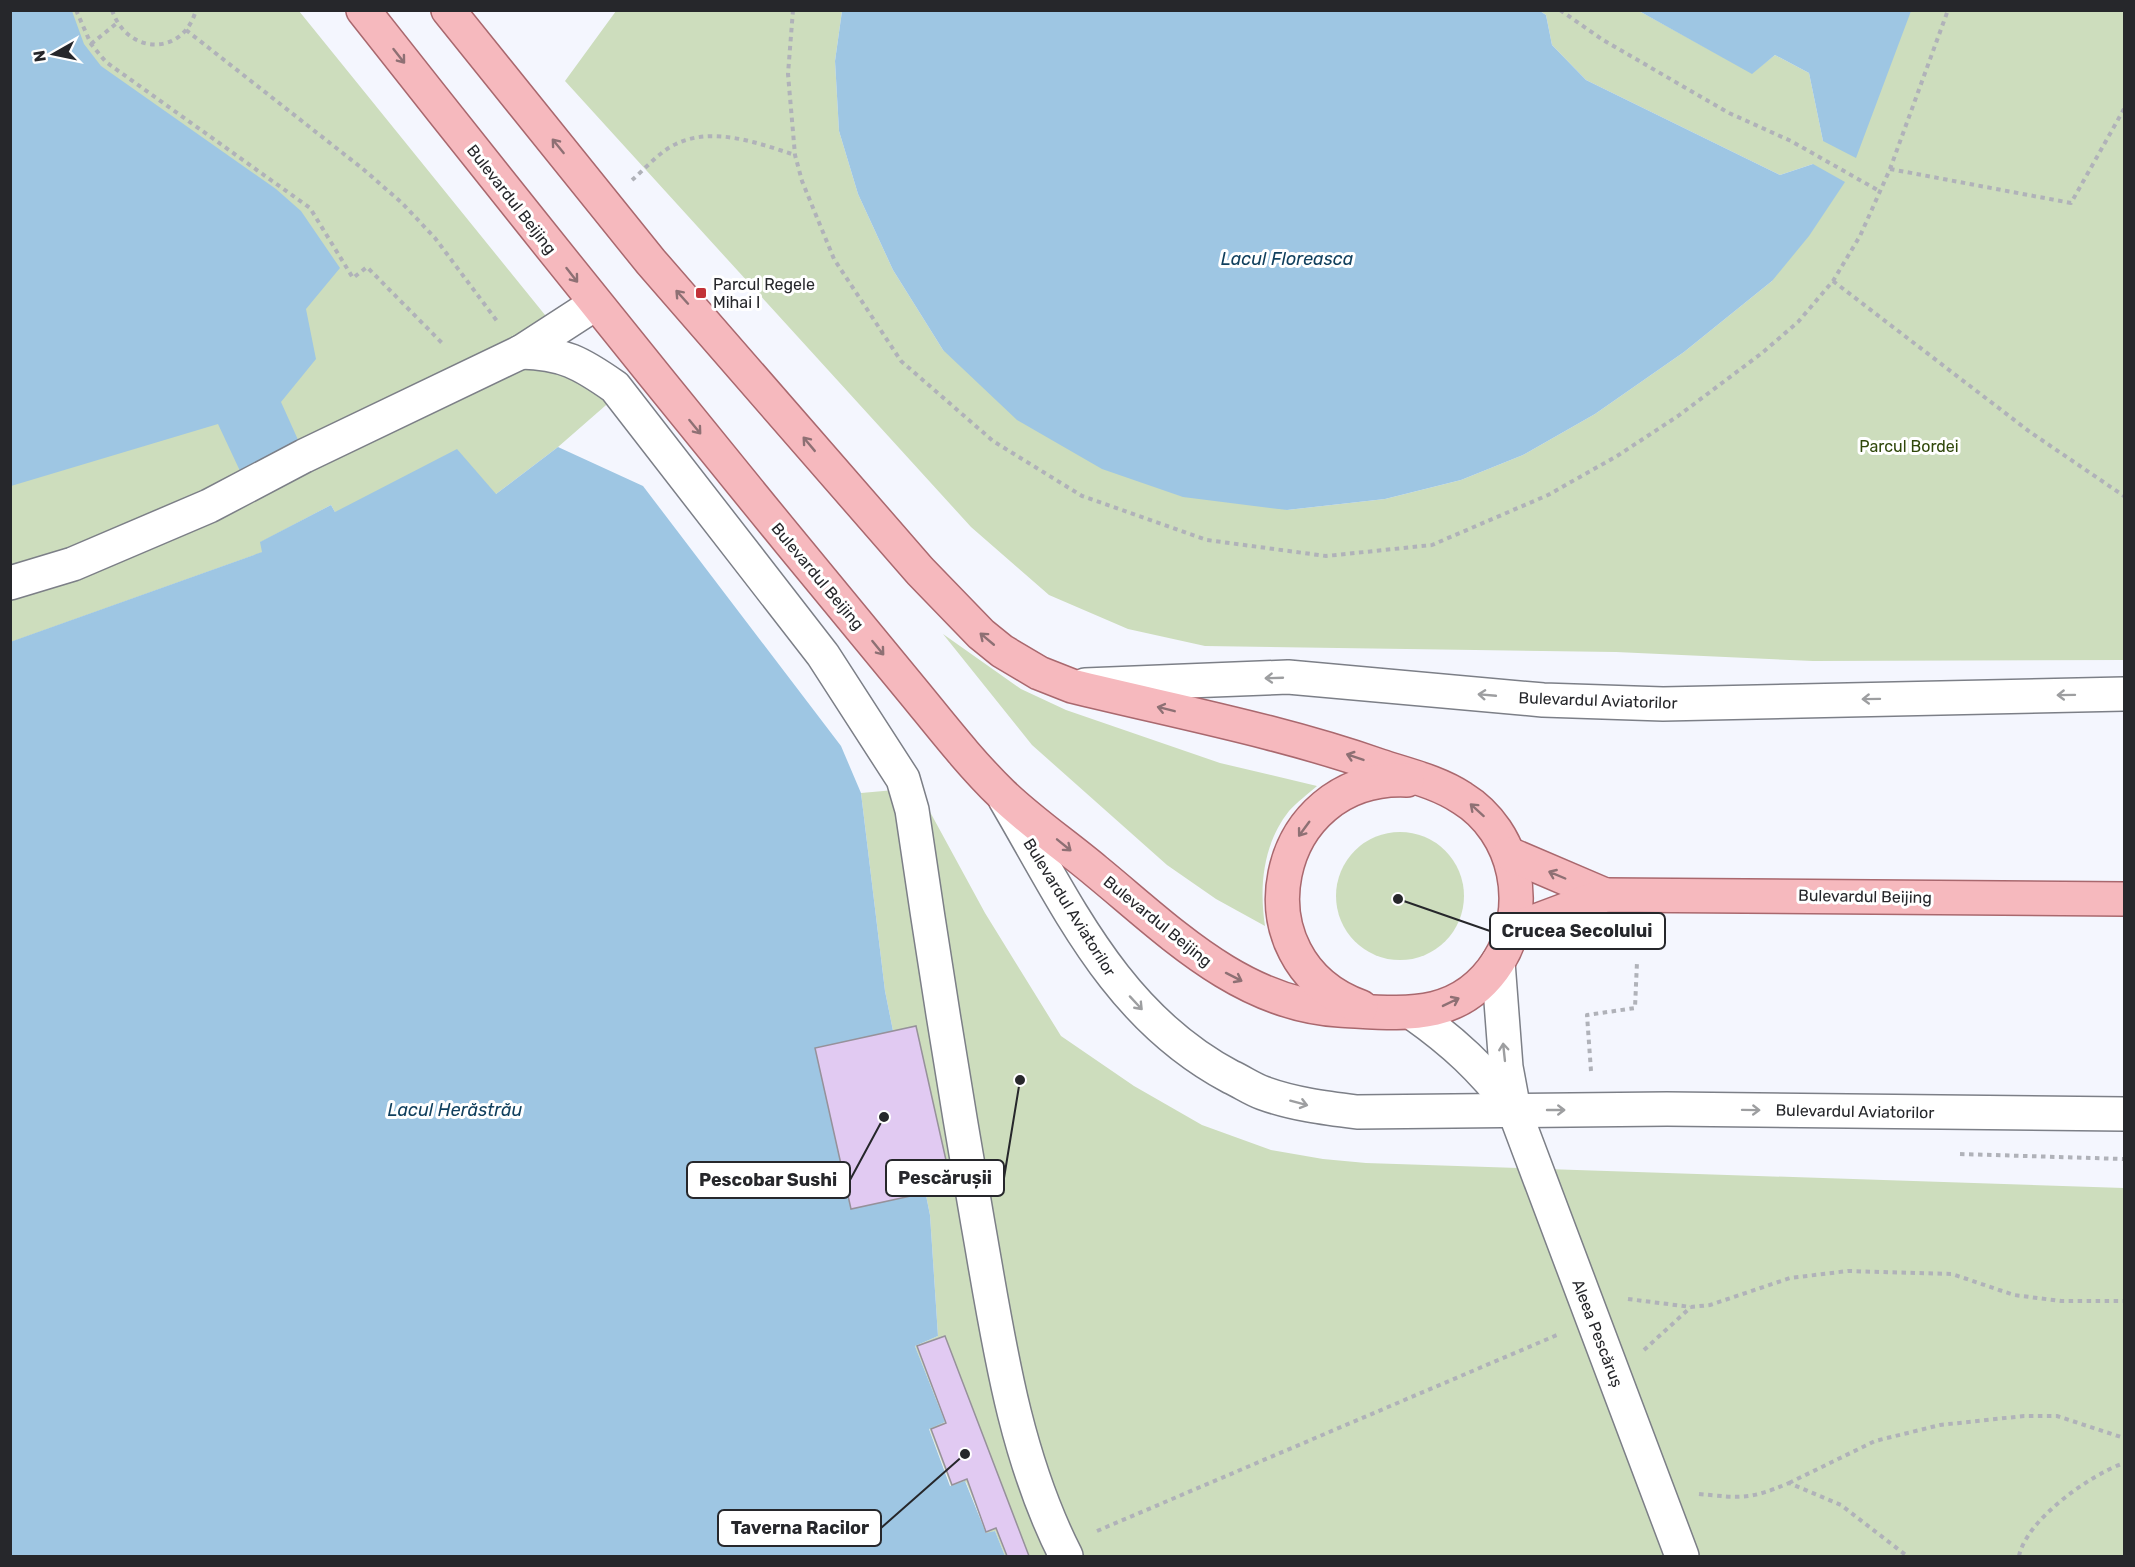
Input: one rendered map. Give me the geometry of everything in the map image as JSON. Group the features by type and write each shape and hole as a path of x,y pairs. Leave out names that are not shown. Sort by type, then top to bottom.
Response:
{"main road":[{"name":"Bulevardul Beijing","path":"363,10 596,304 931,714 1002,795 1194,953 1230,976 1271,995 1323,1009 1414,1014 1456,1000 1479,984 1498,962 1512,930 1516,882 1509,854 1491,823 1463,798 1430,783 1340,752 1072,686 1019,663 981,634 847,489 651,262 448,10"},
{"name":"Bulevardul Beijing","path":"1373,1012 1331,993 1299,958 1283,915 1282,891 1286,868 1293,846 1305,826 1322,808 1340,795 1384,780 1430,783"},
{"name":"Bulevardul Beijing","path":"1509,854 1605,895"},
{"name":"Bulevardul Beijing","path":"1512,930 1605,895 2124,899"}],"street":[{"path":"10,583 73,564 249,486 304,456 521,352 596,304"},
{"path":"521,352 550,352 572,360 615,387 811,638 903,779 912,810 948,1048 1007,1392 1038,1491 1063,1552"},
{"name":"Bulevardul Aviatorilor","path":"1072,686 1288,677 1543,700 1663,704 2124,694"},
{"name":"Bulevardul Aviatorilor","path":"1002,795 1108,972 1164,1032 1212,1066 1263,1093 1313,1107 1357,1112 1514,1110 2124,1114"},
{"path":"1498,962 1506,1067 1514,1110"},
{"path":"1414,1014 1458,1046 1514,1110"},
{"name":"Aleea Pescăruș","path":"1514,1110 1682,1557"}],"path":[{"path":"76,10 91,44 106,62 310,208 353,278 367,267 474,376"},
{"path":"112,10 117,24 134,39 146,44 172,41 186,30 196,10"},
{"path":"793,10 788,74 795,155 834,259 901,361 993,441 1082,496 1197,537 1326,556 1432,545 1548,495 1617,456 1677,416 1762,353 1798,322 1833,281 1860,236 1890,169 1948,10"},
{"path":"1560,10 1603,40 1730,113 1791,141 1881,192"},
{"path":"91,44 117,24"},
{"path":"186,30 363,169 402,203 435,238 521,352"},
{"path":"1890,169 2071,203 2124,109"},
{"path":"604,204 674,144 706,135 757,143 795,155"},
{"path":"1833,281 2021,425 2124,496"},
{"path":"1592,1082 1587,1015 1635,1008 1637,962"},
{"path":"1063,1552 1588,1307 1710,1305 1790,1278 1848,1271 1952,1274 2014,1295 2061,1301 2124,1301"},
{"path":"1615,1377 1691,1307"},
{"path":"1657,1491 1740,1498 1758,1496 1875,1441 1940,1425 2024,1416 2057,1416 2124,1438"},
{"path":"2019,1557 2021,1547 2049,1511 2076,1488 2124,1463"},
{"path":"1789,1483 1841,1505 1907,1557"}],"green space":[{"path":"10,11 299,11 613,399 558,447 496,494 335,512 331,505 261,542 263,552 11,642"},
{"name":"Parcul Bordei","path":"616,11 842,11 835,61 839,131 858,194 893,270 943,350 1287,510 1385,499 1461,480 1523,455 1595,414 1684,352 1772,281 1813,164 1780,175 1586,80 1552,45 1546,15 1540,11 1639,11 1752,73 1775,55 1809,73 1823,141 1911,11 2124,11 2124,660 1813,661 1616,652 1205,646 1128,629 1049,595 971,527 565,81"},
{"path":"943,634 1021,689 1066,710 1220,763 1317,786 1289,811 1273,837 1263,881 1265,926 1216,899 1167,865 1032,745"},
{"path":"917,788 985,913 1061,1036 1134,1086 1202,1125 1271,1150 1323,1159 1366,1163 2124,1188 2124,1556 1005,1556 995,1531 987,1534 966,1482 951,1486 929,1428 945,1422 915,1346 938,1336 930,1215 885,991 861,793"},
{"path":"1400,832 1425,836 1446,850 1460,871 1464,896 1460,921 1446,942 1425,956 1400,960 1375,956 1354,942 1340,921 1336,896 1340,871 1354,850 1375,836"}],"water":[{"path":"11,11 72,11 84,44 101,66 276,189 301,211 340,268 306,309 316,359 281,402 299,442 240,471 218,424 11,486"},
{"name":"Lacul Floreasca","path":"842,11 1540,11 1546,15 1552,45 1586,80 1780,175 1813,164 1845,182 1809,236 1772,281 1684,352 1595,414 1523,455 1461,480 1385,499 1287,510 1183,497 1102,469 1017,420 943,350 893,270 858,194 839,131 835,61"},
{"path":"1639,11 1911,11 1856,158 1823,141 1809,73 1775,55 1752,74"},
{"name":"Lacul Herăstrău","path":"558,447 643,486 841,746 861,793 885,991 930,1215 938,1336 915,1346 945,1422 929,1429 950,1486 965,1481 986,1533 995,1531 1005,1556 11,1556 10,642 262,552 260,542 331,505 335,512 457,449 496,494"}],"building":[{"path":"916,1026 952,1187 851,1209 815,1048"},
{"path":"945,1336 1029,1556 1007,1556 996,1528 986,1532 967,1479 952,1485 931,1429 946,1423 917,1346"}],"place":[{"name":"Parcul Regele Mihai I","path":"701,293"},
{"name":"Crucea Secolului","path":"1398,899"},
{"name":"Pescărușii","path":"1020,1080"},
{"name":"Pescobar Sushi","path":"884,1117"},
{"name":"Taverna Racilor","path":"965,1454"}]}
